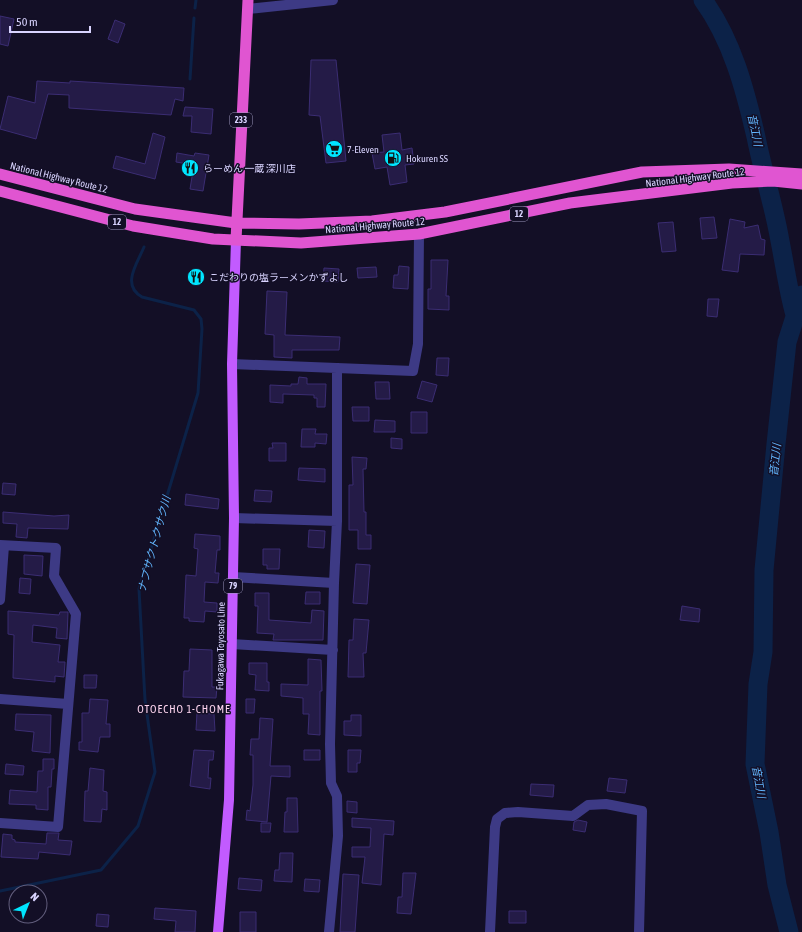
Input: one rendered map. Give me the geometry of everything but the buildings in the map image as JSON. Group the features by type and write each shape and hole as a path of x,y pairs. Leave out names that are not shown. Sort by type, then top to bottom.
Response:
{"highway":[{"name":"233","path":"236,240 248,4"},
{"name":"National Highway Route 12","path":"0,174 135,209 236,223 299,224 357,222 445,212 642,172 729,169 802,174"},
{"name":"National Highway Route 12","path":"0,191 133,226 213,239 301,243 419,234 570,203 732,183 773,181 802,184"}],"main road":[{"name":"Fukagawa Toyosato Line","path":"218,932 229,800 234,518 232,364 236,240"}],"street":[{"path":"248,4 333,0"},
{"path":"232,364 413,371 418,344 419,234"},
{"path":"329,932 338,836 336,796 332,784 330,744 337,521 337,368"},
{"path":"234,518 337,521"},
{"path":"0,600 2,546 56,548 54,576 76,614 58,827 0,823"},
{"path":"233,578 334,583"},
{"path":"232,644 333,650"},
{"path":"0,699 68,704"},
{"path":"490,932 495,827 497,819 505,813 518,812 573,816 588,805 606,804 642,811 639,932"}],"waterway":[{"name":"ナプサクトクサク川","path":"195,8 196,0"},
{"name":"音江川","path":"703,0 713,15 730,48 742,83 778,228 788,287 795,315"},
{"name":"ナプサクトクサク川","path":"190,79 194,18"},
{"name":"ナプサクトクサク川","path":"0,891 101,870 138,826 155,772 145,700 139,589 198,393 202,329 201,319 194,310 142,297 132,287 132,274 144,247"},
{"name":"音江川","path":"789,932 777,885 769,832 755,764 758,684 763,652 764,570 776,444 787,342 802,295"}],"place":[{"name":"7-Eleven","path":"334,149"},
{"name":"Hokuren SS","path":"393,158"},
{"name":"らーめん 一蔵 深川店","path":"190,168"},
{"name":"こだわりの塩ラーメンかずよし","path":"196,277"}],"district":[{"name":"OTOECHO 1-CHOME","path":"184,709"}]}
